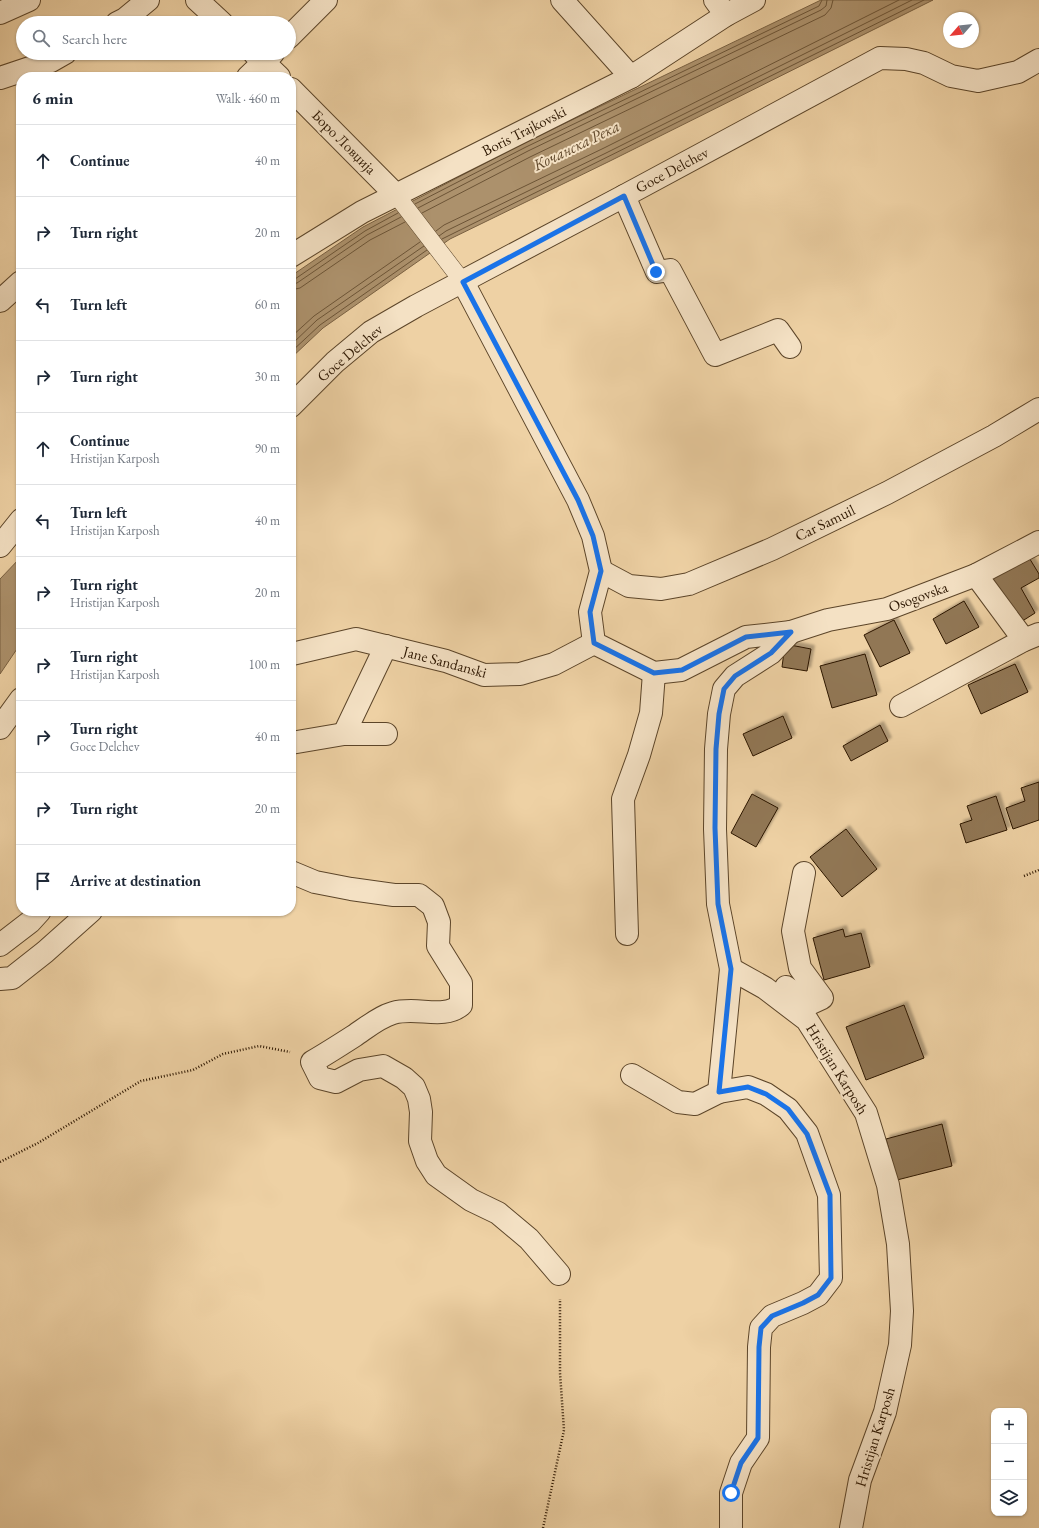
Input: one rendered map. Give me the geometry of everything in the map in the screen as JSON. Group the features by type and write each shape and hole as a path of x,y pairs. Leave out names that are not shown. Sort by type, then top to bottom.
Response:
{"street":[{"path":"0,13 29,0"},
{"path":"128,16 148,0"},
{"path":"197,0 214,16"},
{"path":"296,30 326,0"},
{"path":"562,0 631,77"},
{"name":"Boris Trajkovski","path":"296,253 362,212 397,196 631,77 720,7 754,0"},
{"name":"Goce Delchev","path":"296,401 334,362 371,332 416,306 880,58 906,59 924,63 951,76 978,81 1018,72 1039,60"},
{"path":"18,72 53,60"},
{"path":"254,72 268,61"},
{"path":"0,78 16,73"},
{"name":"Боро Ловџија","path":"296,94 397,196"},
{"path":"397,196 463,282 578,500 593,536 601,571 590,612 594,643 654,673 682,670 746,637 791,632"},
{"path":"624,196 656,272 670,270 715,355 778,330 790,347"},
{"path":"0,301 16,287"},
{"name":"Car Samuil","path":"601,571 629,586 661,589 689,584 772,549 887,493 994,436 1039,409"},
{"path":"0,546 16,526"},
{"name":"Osogovska","path":"791,632 828,620 887,609 946,588 976,575 1039,542"},
{"path":"901,706 1031,637 976,575"},
{"path":"719,1092 731,969 718,904 716,866 716,749 719,714 724,689 735,676 771,653 791,632"},
{"name":"Jane Sandanski","path":"296,653 356,639 446,661 484,675 520,674 554,664 594,643"},
{"name":"Jane Sandanski","path":"344,734 386,646"},
{"path":"627,934 623,799 639,754 651,713 654,673"},
{"path":"0,728 16,706"},
{"path":"296,742 344,734 386,734"},
{"path":"756,982 763,975 776,979 795,995 809,1004 822,998 800,968 793,931 804,873"},
{"path":"296,874 315,882 351,889 394,895 419,896 433,906 439,922 438,946 461,983 461,1005 455,1010 447,1013 405,1010 392,1014 378,1020 312,1062 320,1078 336,1082 359,1070 383,1066 404,1078 414,1087 419,1099 421,1112 420,1141 427,1161 436,1175 471,1200 498,1213 529,1239 560,1274"},
{"path":"0,945 35,916"},
{"path":"0,979 12,978 45,952 85,916"},
{"name":"Hristijan Karposh","path":"731,969 765,988 807,1020 866,1113 888,1185 898,1251 902,1311 900,1345 885,1412 860,1480 851,1528"},
{"path":"632,1075 678,1102 695,1104 719,1092 748,1087 766,1094 788,1109 807,1134 830,1195 831,1278 818,1295 772,1316 761,1328 759,1347 758,1438 741,1463 731,1493 731,1528"}],"path":[{"path":"1024,876 1039,870"},
{"path":"0,1162 38,1142 141,1080 192,1070 223,1054 259,1046 286,1050 312,1062"},
{"path":"543,1528 564,1430 560,1373 560,1274"}],"water":[{"name":"Кочанска Река","path":"821,0 933,0 450,239 323,328 296,353 296,273 363,227 524,143"},
{"path":"16,562 16,650 0,674 0,579"}],"building":[{"path":"1025,551 1039,574 1039,578 1021,588 1035,613 1016,625 987,574"},
{"path":"964,601 979,627 946,644 933,619"},
{"path":"894,620 910,653 880,667 864,635"},
{"path":"785,644 811,649 807,671 782,667"},
{"path":"865,654 877,695 832,708 820,666"},
{"path":"1015,664 1028,692 981,714 968,685"},
{"path":"783,716 792,738 753,756 743,734"},
{"path":"880,725 888,741 851,761 843,746"},
{"path":"1039,782 1039,820 1013,829 1006,808 1025,801 1021,788"},
{"path":"752,794 778,808 756,847 731,833"},
{"path":"996,796 1007,830 966,843 960,824 972,820 967,806"},
{"path":"846,829 877,869 842,897 810,857"},
{"path":"843,929 845,937 861,933 870,967 824,980 813,938"},
{"path":"904,1005 924,1058 866,1080 846,1027"},
{"path":"942,1124 952,1166 897,1180 886,1139"}],"route":[{"path":"656,272 624,196 463,282 578,500 593,536 601,571 590,612 594,643 615,655 654,673 682,670 746,637 791,632 771,653 735,676 724,689 719,714 716,749 715,828 718,904 731,969 719,1092 748,1087 766,1094 788,1109 807,1134 830,1195 831,1278 818,1295 772,1316 761,1328 759,1347 758,1438 741,1463 731,1493"}]}
